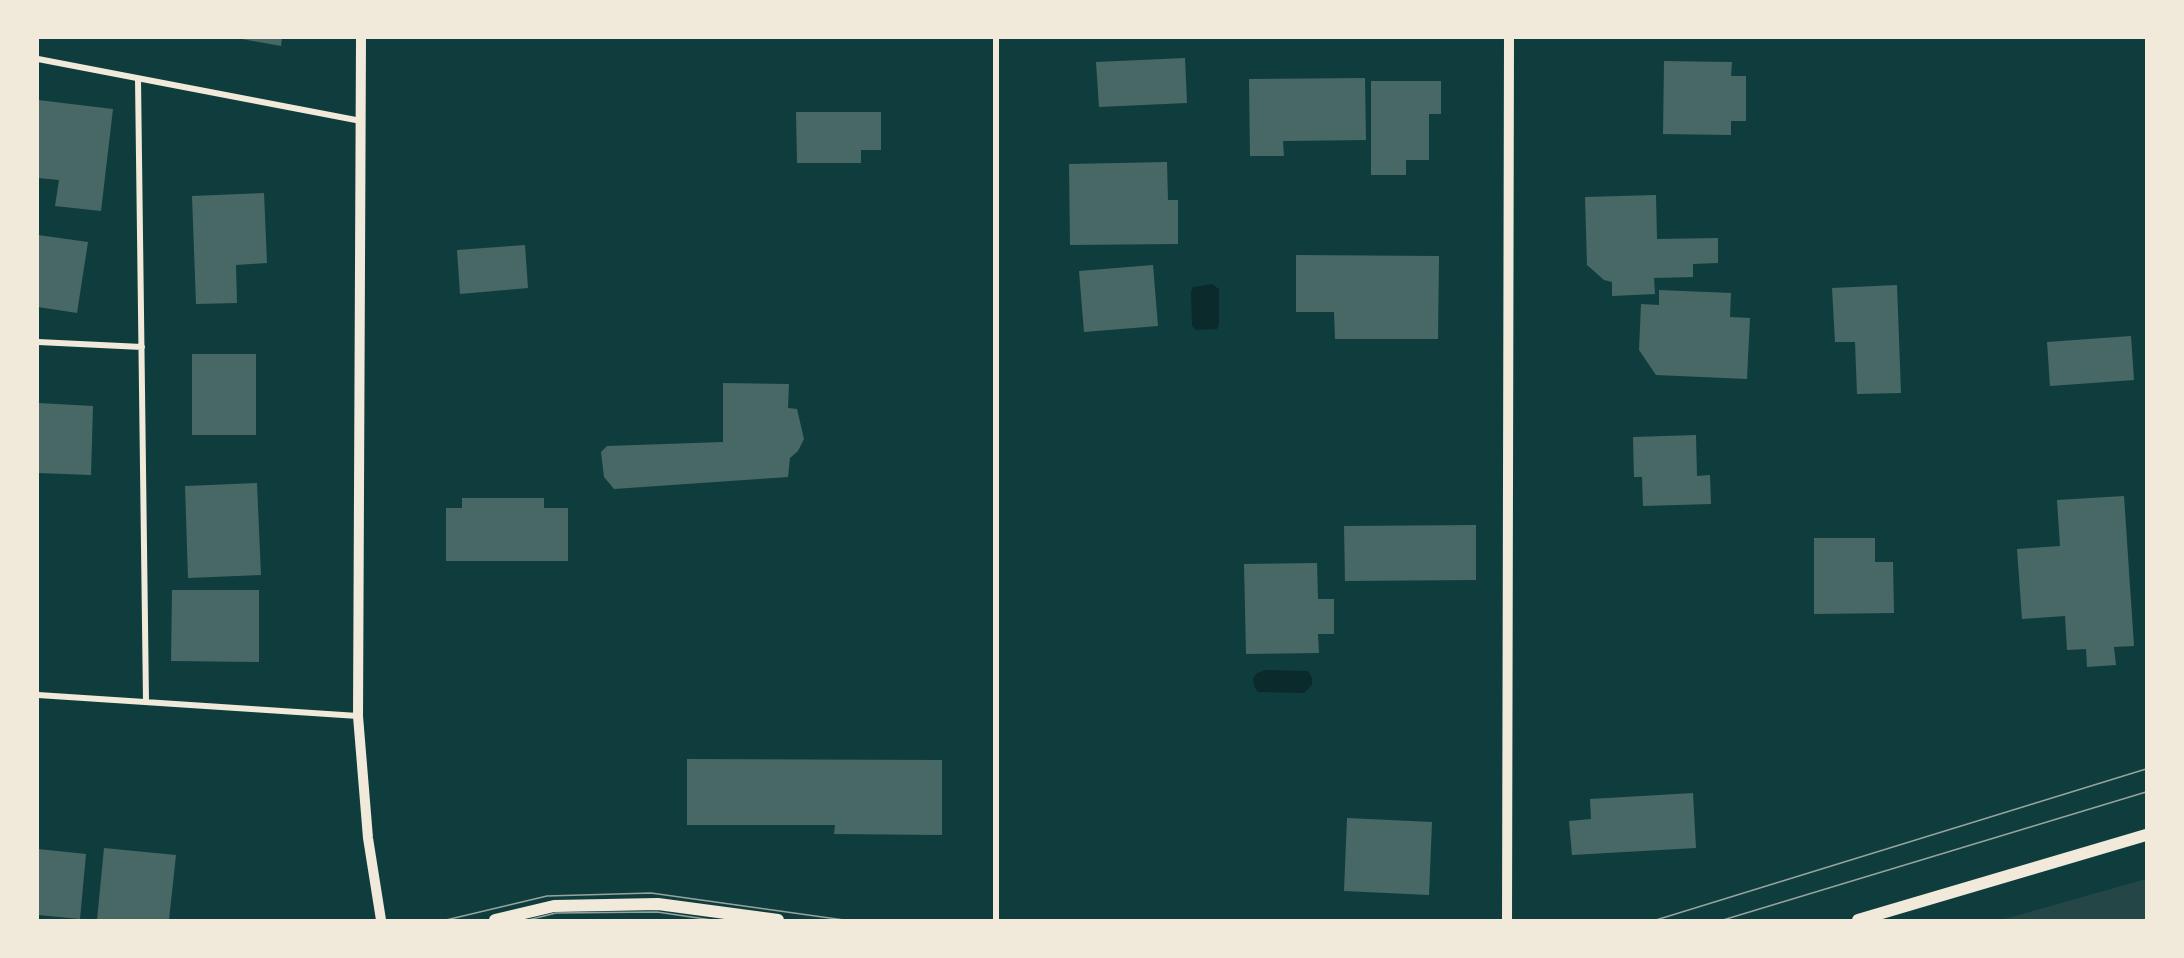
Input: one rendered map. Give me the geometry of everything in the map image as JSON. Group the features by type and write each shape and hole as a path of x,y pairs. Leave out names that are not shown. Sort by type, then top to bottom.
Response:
{"main road":[{"path":"1858,921 2146,835"},
{"path":"495,921 554,906 658,904 778,921"}],"street":[{"path":"361,38 358,716 368,838 381,921"},
{"path":"996,38 996,921"},
{"path":"1507,921 1509,38"},
{"path":"38,59 361,121"},
{"path":"138,79 146,701"},
{"path":"38,342 142,347"},
{"path":"38,694 358,716"}],"shaded area":[{"path":"1212,284 1219,289 1219,324 1217,329 1196,330 1192,326 1191,292 1193,287"},
{"path":"1266,670 1308,671 1312,678 1312,685 1304,693 1258,692 1253,679 1257,673"},
{"path":"2146,879 2146,920 2001,920"}],"building":[{"path":"236,38 282,38 281,46"},
{"path":"1185,58 1187,103 1099,107 1096,62"},
{"path":"1664,61 1732,62 1731,76 1746,76 1746,121 1731,121 1731,135 1663,134"},
{"path":"1365,78 1366,140 1283,141 1284,156 1250,156 1249,79"},
{"path":"1371,81 1441,81 1441,114 1429,114 1429,160 1406,160 1406,175 1371,175"},
{"path":"38,100 113,109 101,211 55,206 59,180 38,178"},
{"path":"796,112 881,112 881,150 861,150 861,163 797,163"},
{"path":"1167,162 1168,200 1178,200 1178,244 1070,245 1069,164"},
{"path":"264,193 267,263 236,265 237,303 196,304 192,196"},
{"path":"1656,195 1657,239 1718,238 1718,263 1693,264 1693,277 1654,278 1655,294 1612,296 1612,282 1604,280 1587,265 1585,197"},
{"path":"38,235 88,242 77,313 38,307"},
{"path":"525,245 528,288 460,294 457,250"},
{"path":"1296,255 1439,256 1438,339 1335,339 1334,312 1296,312"},
{"path":"1153,265 1158,326 1084,332 1079,271"},
{"path":"1897,285 1901,393 1857,394 1855,342 1835,342 1832,288"},
{"path":"1659,290 1731,293 1730,317 1750,318 1747,379 1656,375 1639,350 1641,304 1659,305"},
{"path":"2131,336 2134,380 2050,386 2047,342"},
{"path":"192,354 256,354 256,435 192,435"},
{"path":"723,383 789,384 788,408 797,409 804,439 798,451 790,458 788,477 614,489 604,477 601,452 607,446 723,442"},
{"path":"38,403 93,406 91,475 38,473"},
{"path":"1696,435 1697,476 1710,475 1711,504 1643,506 1642,477 1634,477 1633,437"},
{"path":"257,483 261,575 188,578 185,486"},
{"path":"2124,496 2134,646 2114,647 2116,665 2087,667 2086,649 2067,650 2065,616 2022,619 2017,549 2060,546 2057,500"},
{"path":"462,498 544,498 544,508 568,508 568,561 446,561 446,508 462,508"},
{"path":"1476,525 1476,580 1345,581 1344,526"},
{"path":"1814,538 1875,538 1875,562 1893,562 1894,613 1814,614"},
{"path":"1317,563 1318,599 1334,599 1334,634 1318,634 1319,653 1246,654 1244,564"},
{"path":"172,590 259,590 259,662 171,661"},
{"path":"687,759 942,760 942,835 834,834 835,825 687,825"},
{"path":"1693,793 1696,848 1572,855 1569,821 1591,819 1590,799"},
{"path":"1347,818 1432,822 1429,895 1344,891"},
{"path":"104,848 176,855 169,920 97,920"},
{"path":"38,849 86,854 80,919 38,915"}],"tram line":[{"path":"1656,920 2146,769"},
{"path":"1723,920 2146,792"},
{"path":"446,920 547,896 651,893 844,920"},
{"path":"528,920 556,913 657,912 712,920"}]}
